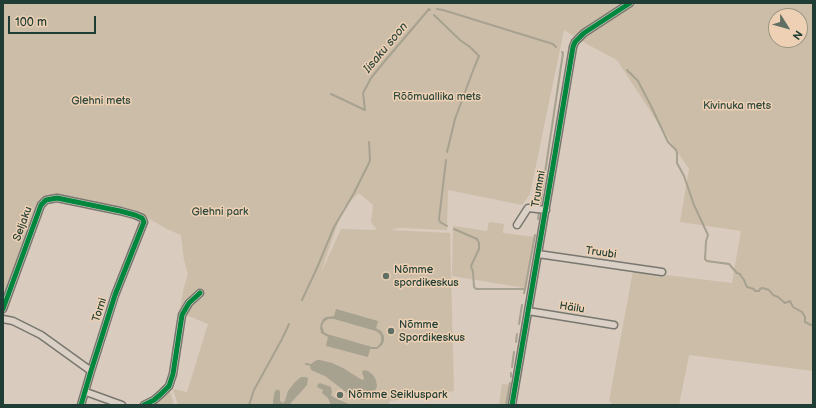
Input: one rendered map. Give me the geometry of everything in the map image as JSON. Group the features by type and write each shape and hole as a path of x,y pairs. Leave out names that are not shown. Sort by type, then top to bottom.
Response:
{"street":[{"name":"Trummi","path":"512,405 573,47 575,42 584,33 630,3"},
{"name":"Seljaku","path":"3,309 41,205 46,200 57,198 120,210 135,214 142,218 144,222"},
{"path":"517,225 528,208 546,210"},
{"name":"Torni","path":"81,405 115,295 144,222"},
{"name":"Truubi","path":"538,254 662,272"},
{"path":"144,405 162,394 169,386 173,374 182,315 189,303 200,293"},
{"name":"Häilu","path":"528,311 614,325"},
{"path":"3,319 13,321 41,335 91,371"},
{"path":"86,392 122,405"}],"green space":[{"path":"3,3 813,3 813,371 689,355 679,405 614,405 609,401 633,271 732,283 741,231 680,222 689,169 617,60 564,30 530,194 522,205 448,190 447,230 400,228 390,230 450,233 454,391 390,401 388,405 178,405 173,389 187,392 208,324 179,312 188,274 184,260 181,235 139,213 123,208 120,211 57,198 46,200 3,309","holes":["359,193 373,205 371,222 377,230 341,229 320,275 343,208"]},
{"path":"489,222 504,224 503,233 535,237 525,288 452,276 453,226 487,231"},
{"path":"502,384 511,385 507,405 499,405"},
{"path":"168,390 170,391 174,405 150,405"}],"shaded area":[{"path":"336,309 378,321 376,328 381,331 384,336 382,345 377,349 370,349 368,357 326,346 328,337 321,333 321,323 326,317 334,316","holes":["328,319 334,319 376,331 381,336 381,342 377,347 372,347 327,334 324,332 322,326"]},
{"path":"317,360 332,363 362,380 364,378 362,372 364,370 368,371 376,380 376,389 364,400 354,398 325,376 311,370 310,367 312,363"},
{"path":"301,377 308,378 307,385 289,405 273,405 276,390 279,390 280,401 283,403 288,391"},
{"path":"320,383 331,387 331,395 333,397 351,405 331,405 328,398 322,393 323,390 317,387"}],"waterway":[{"name":"Iisaku soon","path":"331,94 365,110 363,93 371,78 429,9 430,10"},
{"path":"437,9 553,44 556,47"},
{"name":"Iisaku soon","path":"434,15 479,56 455,119 447,152"},
{"path":"540,206 562,52"},
{"path":"627,70 638,81 668,142 676,150 677,163 684,176 694,205 708,235 706,241 705,259 707,261 729,264 737,273 740,274 747,287 754,289 755,291 759,291 762,288 766,289 785,303 790,301 793,307 802,312 805,317 805,322 813,325"},
{"path":"302,300 334,227 354,193 369,163 369,142"},
{"name":"Iisaku soon","path":"446,160 439,219 440,222 447,226"},
{"path":"538,219 539,212"},
{"name":"Iisaku soon","path":"454,229 477,239 479,243 479,249 471,266 474,287 476,289 525,289 524,293"},
{"path":"525,289 535,235"},
{"name":"Iisaku soon","path":"519,324 522,305"},
{"path":"249,405 254,390 289,324"},
{"name":"Iisaku soon","path":"516,342 517,334"},
{"name":"Iisaku soon","path":"512,367 514,352"},
{"path":"306,364 311,365"},
{"name":"Iisaku soon","path":"506,405 510,383"}],"cycle path":[{"path":"512,405 573,47 575,42 584,33 630,3"},
{"path":"3,309 41,205 46,200 57,198 120,211 142,218 144,222 115,295 81,405"},
{"path":"144,405 154,400 169,386 173,374 182,315 189,303 200,293"}],"place":[{"name":"Nõmme spordikeskus","path":"386,276"},
{"name":"Nõmme Spordikeskus","path":"391,331"},
{"name":"Nõmme Seikluspark","path":"340,395"}],"park label":[{"name":"Rõõmuallika mets","path":"437,97"},
{"name":"Glehni mets","path":"101,101"},
{"name":"Kivinuka mets","path":"737,106"},
{"name":"Glehni park","path":"220,212"}]}
